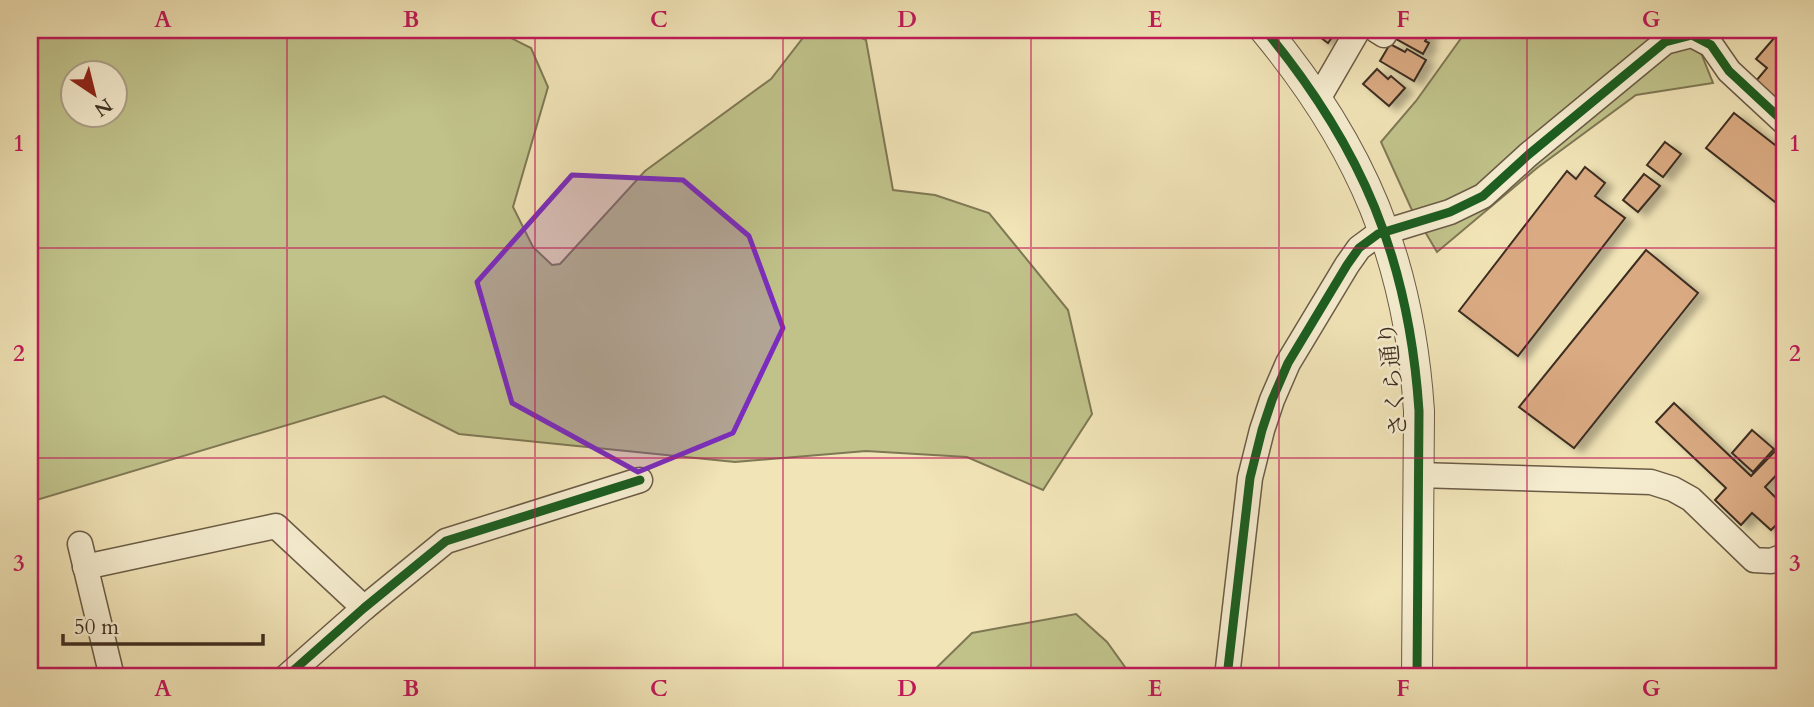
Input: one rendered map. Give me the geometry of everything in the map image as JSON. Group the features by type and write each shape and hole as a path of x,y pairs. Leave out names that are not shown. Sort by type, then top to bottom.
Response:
{"street":[{"name":"さくら通り","path":"1265,30 1318,99 1358,168 1384,232 1408,323 1416,367 1419,411 1416,677"},
{"path":"1318,99 1358,30"},
{"path":"1227,677 1250,478 1272,400 1288,363 1359,248 1384,232 1450,212 1483,197 1528,155 1665,41 1692,35 1711,45 1729,71 1784,122"},
{"path":"1418,475 1651,482 1673,489 1691,499 1754,560 1771,561 1784,556"},
{"path":"286,677 446,541 640,480"},
{"path":"112,677 83,556 276,526 364,608"}],"highlighted area":[{"path":"572,175 683,180 749,236 783,328 733,433 638,472 512,403 477,282"}],"green space":[{"path":"30,30 495,30 531,48 548,87 513,207 533,247 552,265 560,264 645,171 771,79 809,30 845,30 866,40 893,190 935,195 989,213 1068,310 1092,414 1043,490 967,457 866,451 735,462 459,434 384,396 30,502"},
{"path":"1467,30 1676,30 1699,48 1713,83 1636,95 1537,168 1437,252 1411,208 1381,142 1416,101"},
{"path":"1076,614 1107,642 1130,674 1129,677 927,677 972,633"}],"building":[{"path":"1319,30 1337,30 1328,43 1316,34"},
{"path":"1399,30 1431,31 1425,41 1429,43 1423,54 1394,38"},
{"path":"1781,30 1784,30 1784,105 1756,81 1767,68 1756,59"},
{"path":"1390,44 1405,52 1407,49 1426,60 1414,81 1380,61"},
{"path":"1377,69 1405,88 1389,106 1363,84"},
{"path":"1734,113 1784,152 1784,209 1706,148"},
{"path":"1665,142 1681,154 1663,177 1647,165"},
{"path":"1585,167 1605,183 1595,196 1625,218 1518,356 1459,311 1567,171 1576,179"},
{"path":"1644,174 1660,186 1638,212 1623,200"},
{"path":"1646,250 1698,293 1574,448 1519,407"},
{"path":"1674,403 1751,476 1781,445 1784,448 1784,467 1765,487 1784,506 1784,528 1778,523 1771,530 1752,513 1741,525 1715,500 1726,488 1656,422"},
{"path":"1752,430 1774,449 1753,472 1732,453"}],"cycle path":[{"path":"1265,30 1329,118 1354,162 1375,207 1404,304 1419,411 1417,677"},
{"path":"1227,677 1250,478 1262,430 1288,363 1359,248 1378,234 1450,212 1483,196 1528,155 1665,42 1692,35 1711,45 1729,71 1784,122"},
{"path":"286,677 446,541 640,480"}]}
